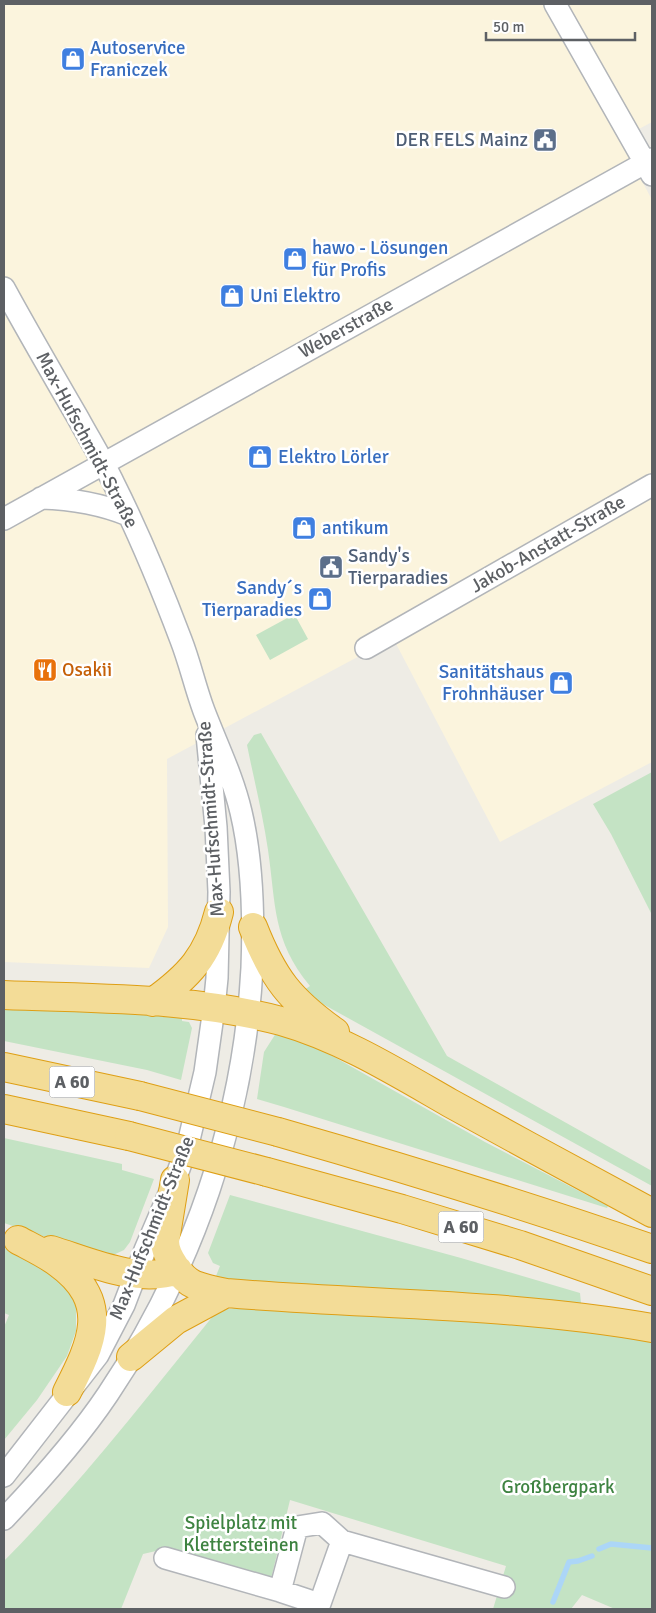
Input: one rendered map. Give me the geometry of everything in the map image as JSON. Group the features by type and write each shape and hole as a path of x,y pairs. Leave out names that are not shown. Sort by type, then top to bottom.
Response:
{"highway":[{"path":"153,1002 186,975 201,958 215,930 220,912"},
{"path":"253,927 276,975 291,996 318,1020 372,1059"},
{"path":"4,995 196,1005 249,1014 318,1034 372,1059 652,1213"},
{"name":"A 60","path":"4,1067 140,1096 278,1132 505,1199 652,1249"},
{"name":"A 60","path":"4,1108 129,1136 402,1208 511,1242 652,1291"},
{"path":"175,1180 165,1246 167,1255 178,1270 194,1285 226,1293 494,1309 602,1319 652,1328"},
{"path":"11,1238 115,1270 136,1274 158,1274 178,1270"},
{"path":"11,1238 56,1261 69,1271 80,1284 90,1304 92,1318 90,1344 67,1392"},
{"path":"131,1357 176,1320 226,1293"}],"street":[{"path":"554,4 650,165"},
{"name":"Weberstraße","path":"4,519 103,463 650,165"},
{"name":"Max-Hufschmidt-Straße","path":"4,288 103,463 159,584 180,638 203,708 228,768 240,808 248,851 253,927 249,1014 236,1094 204,1206 178,1270 156,1315 108,1394 85,1427 4,1519"},
{"name":"Jakob-Anstatt-Straße","path":"366,648 652,485"},
{"path":"41,498 86,501 110,507 128,515"},
{"name":"Max-Hufschmidt-Straße","path":"4,1476 67,1392 98,1355 124,1305 188,1144 205,1072 214,1008 220,912 215,818 203,708"},
{"path":"280,1591 297,1527 322,1523 342,1540 504,1587"},
{"path":"166,1558 280,1591 318,1607 342,1540"}],"shaded area":[{"path":"4,4 652,4 652,122 620,139 652,200 652,762 500,842 393,638 167,759 168,927 149,968 4,962"}],"green space":[{"path":"291,616 293,619 296,617 308,639 270,660 256,635"},
{"path":"261,733 447,1056 652,1171 652,1186 301,992 310,986 298,969 282,937 275,905 266,837 247,745 254,735"},
{"path":"652,772 651,913 611,834 593,804"},
{"path":"4,1004 182,1012 182,1021 189,1022 192,1028 181,1080 147,1070 4,1041"},
{"path":"278,1030 297,1036 485,1142 608,1206 607,1208 257,1099 264,1052"},
{"path":"4,1138 122,1164 122,1170 154,1179 130,1242 124,1250 111,1256 110,1259 4,1223"},
{"path":"230,1195 461,1258 580,1293 581,1303 240,1283 216,1276 220,1266 213,1263 208,1253"},
{"path":"4,1248 26,1255 67,1285 76,1306 76,1331 67,1356 37,1400 4,1440 4,1327 9,1315 4,1313"},
{"path":"246,1306 584,1325 652,1341 652,1609 615,1609 582,1595 571,1609 493,1609 506,1566 290,1500 270,1583 156,1551 143,1554 121,1609 4,1609 4,1561 87,1470 217,1311"}],"waterway":[{"path":"599,1549 611,1544 652,1548"},
{"path":"553,1602 569,1562 592,1556"}],"place":[{"name":"Autoservice Franiczek","path":"73,59"},
{"name":"DER FELS Mainz","path":"545,140"},
{"name":"hawo - Lösungen für Profis","path":"295,259"},
{"name":"Uni Elektro","path":"232,296"},
{"name":"Elektro Lörler","path":"260,457"},
{"name":"antikum","path":"304,528"},
{"name":"Sandy's Tierparadies","path":"331,567"},
{"name":"Sandy´s Tierparadies","path":"320,599"},
{"name":"Osakii","path":"45,670"},
{"name":"Sanitätshaus Frohnhäuser","path":"561,683"}],"park label":[{"name":"Großbergpark","path":"558,1487"},
{"name":"Spielplatz mit Klettersteinen","path":"241,1534"}]}
